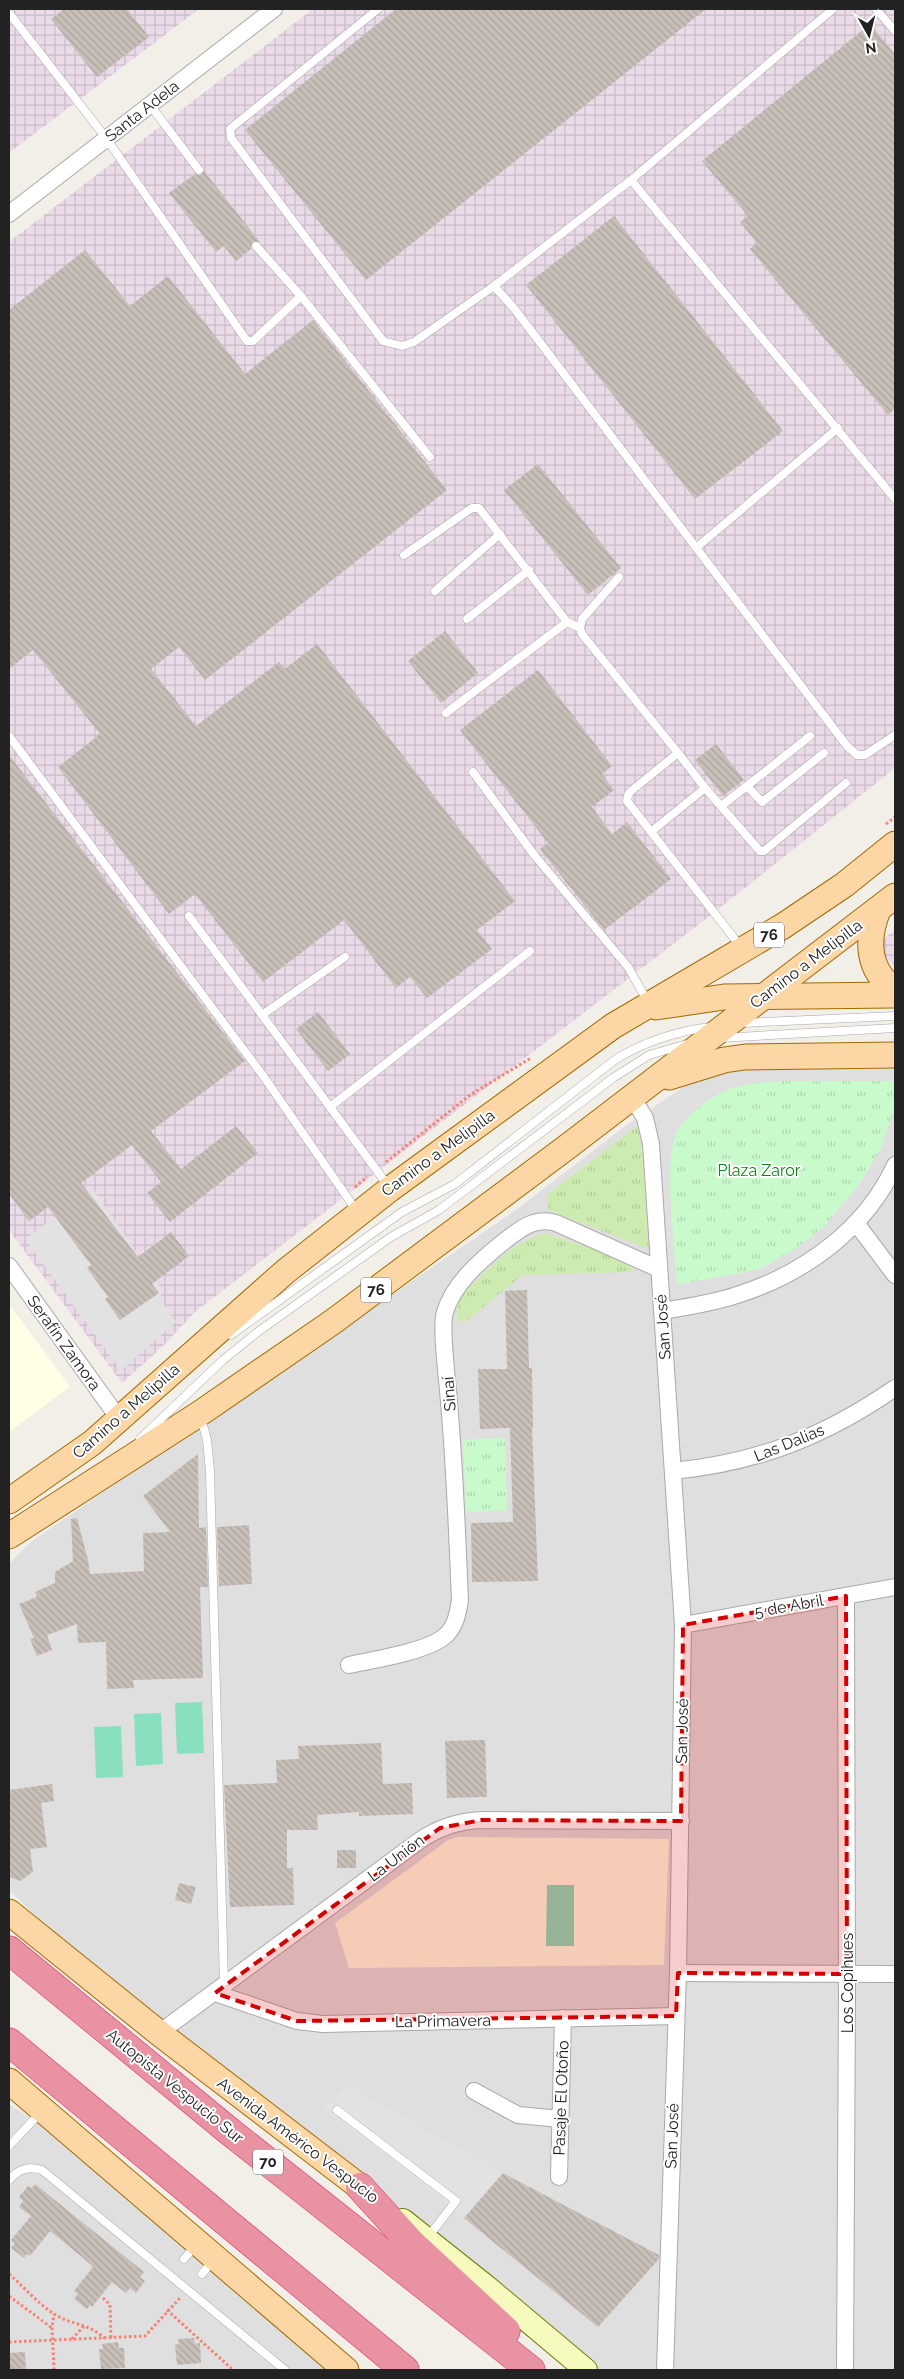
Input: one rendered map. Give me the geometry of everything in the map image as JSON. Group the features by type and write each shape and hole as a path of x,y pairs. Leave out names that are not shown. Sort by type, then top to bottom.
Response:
{"highway":[{"name":"Autopista Vespucio Sur","path":"9,1950 237,2137 531,2370"},
{"path":"9,2042 405,2370"},
{"path":"360,2187 392,2224 494,2320 540,2370"}],"main road":[{"name":"Camino a Melipilla","path":"9,1501 72,1458 120,1420 286,1271 390,1188 642,1008 744,950 844,885 895,844"},
{"name":"Camino a Melipilla","path":"13,1535 199,1414 334,1321 887,903"},
{"path":"887,903 870,936 870,953 876,971 895,990"},
{"path":"642,1008 693,1001 764,996 895,995"},
{"path":"641,1090 694,1068 745,1057 895,1055"},
{"name":"Avenida Américo Vespucio","path":"9,1912 159,2033 427,2239 533,2324 586,2370"},
{"path":"9,2080 43,2109 200,2258 346,2370"}],"street":[{"name":"Santa Adela","path":"9,214 274,9"},
{"name":"San José","path":"641,1090 651,1144 683,1625 678,1973 664,2370"},
{"path":"662,1311 715,1301 762,1286 812,1259 856,1223 882,1190 895,1165"},
{"name":"Sinaí","path":"349,1665 435,1644 447,1634 457,1618 460,1600 452,1432 443,1321 449,1302 461,1282 504,1242 527,1224 541,1221 556,1223 659,1269"},
{"path":"856,1223 895,1274"},
{"name":"Serafín Zamora","path":"9,1266 120,1420"},
{"name":"Las Dalias","path":"674,1471 744,1460 783,1448 850,1416 895,1388"},
{"name":"5 de Abril","path":"683,1625 895,1587"},
{"name":"Los Copihues","path":"845,2370 846,1596"},
{"name":"La Unión","path":"159,2033 220,1990 429,1834 452,1824 482,1820 681,1821"},
{"path":"678,1973 895,1974"},
{"name":"La Primavera","path":"220,1990 296,2021 323,2024 676,2016"},
{"name":"Pasaje El Otoño","path":"559,2177 563,2018"},
{"path":"474,2091 518,2115 560,2119"}],"lane":[{"path":"378,9 230,129 231,138 383,341 402,346 414,342 494,286 631,180 833,9"},
{"path":"876,9 895,32"},
{"path":"9,13 106,138 247,341 253,341 301,296"},
{"path":"150,105 199,170"},
{"path":"631,180 895,498"},
{"path":"256,246 301,296 430,457"},
{"path":"494,286 513,307 847,746 857,755 866,755 895,736"},
{"path":"696,548 838,428"},
{"path":"404,555 472,508 479,508 568,622 580,628"},
{"path":"435,591 500,534"},
{"path":"467,619 529,570"},
{"path":"619,577 582,619 580,628 582,634 706,788 760,851 764,851 846,783"},
{"path":"446,713 568,622"},
{"path":"9,736 264,1077 358,1213"},
{"path":"721,806 810,736"},
{"path":"747,786 762,802 824,752"},
{"path":"678,753 628,795 627,801 744,950"},
{"path":"473,772 535,856 628,968 642,1008"},
{"path":"652,831 706,788"},
{"path":"190,916 390,1188"},
{"path":"330,1107 530,951"},
{"path":"262,1015 345,957"},
{"path":"227,1338 402,1212 456,1184 616,1059 631,1050 669,1034 726,1025 774,1020 895,1016"},
{"path":"92,1483 223,1360 259,1331 391,1237 439,1210 638,1062 660,1051 707,1040 895,1028"},
{"path":"120,1420 211,1349"},
{"path":"199,1414 207,1440 210,1472 220,1990"},
{"path":"9,2146 43,2109"},
{"path":"336,2110 456,2201 427,2239"},
{"path":"9,2180 17,2171 24,2169 42,2170 284,2370"},
{"path":"170,2275 176,2269"},
{"path":"188,2290 194,2283"}],"path":[{"path":"9,2274 54,2314 71,2323 85,2325 96,2330 104,2338"},
{"path":"9,2342 145,2336 167,2310 188,2290"},
{"path":"9,2296 52,2328"},
{"path":"103,2298 110,2305 112,2338"},
{"path":"167,2310 233,2370"},
{"path":"54,2314 52,2328 54,2370"},
{"path":"72,2339 85,2325"}],"highlighted area":[{"path":"846,1596 847,1974 678,1973 676,2016 297,2021 215,1993 440,1828 482,1820 681,1821 683,1625"}],"shaded area":[{"path":"9,9 199,9 9,153"},
{"path":"313,9 895,9 895,768 711,915 195,1312 161,1348 122,1383 9,1230 9,242"},
{"path":"895,930 895,967 886,958 882,940"},
{"path":"895,1063 895,2370 598,2370 173,2027 54,1934 9,1890 9,1564 32,1541 513,1212 624,1127 715,1066"},
{"path":"93,1189 161,1288 161,1300 176,1322 121,1371 25,1239"},
{"path":"9,1304 70,1387 9,1432"},
{"path":"458,1837 669,1839 664,1965 349,1968 335,1923 448,1840"},
{"path":"348,2085 503,2173 464,2218 443,2203 444,2200 322,2107"},
{"path":"9,2104 47,2129 335,2370 9,2370"}],"green space":[{"name":"Plaza Zaror","path":"895,1081 895,1108 881,1148 861,1182 824,1227 795,1249 760,1269 677,1285 670,1186 672,1148 676,1134 685,1121 698,1108 727,1090 766,1082"},
{"path":"642,1122 649,1249 548,1210 547,1195"},
{"path":"546,1233 629,1262 632,1272 523,1275 466,1321 458,1322 458,1300 509,1251"},
{"path":"505,1438 507,1510 466,1512 463,1440"},
{"path":"202,1702 204,1753 177,1754 175,1703"},
{"path":"161,1713 163,1764 136,1766 134,1714"},
{"path":"121,1726 123,1777 96,1778 94,1727"},
{"path":"547,1885 574,1885 574,1946 546,1946"}],"building":[{"path":"64,9 127,9 149,37 97,77 51,19"},
{"path":"396,9 706,9 366,280 245,130"},
{"path":"870,24 895,54 895,409 888,415 750,249 757,243 740,222 748,216 702,161"},
{"path":"204,171 260,242 253,242 251,249 236,261 224,246 216,252 169,193 195,174 200,175"},
{"path":"614,216 783,431 695,499 526,285"},
{"path":"85,250 130,306 168,276 245,374 313,320 447,490 205,680 179,647 151,669 196,726 279,662 285,669 317,644 515,901 477,930 492,949 427,998 410,977 396,988 344,920 263,982 195,894 169,914 58,767 100,734 33,650 9,669 9,310"},
{"path":"538,464 621,568 588,595 504,490"},
{"path":"445,631 478,673 441,703 408,661"},
{"path":"538,670 612,766 602,774 614,790 592,807 612,834 627,822 671,879 604,930 540,849 548,843 460,730"},
{"path":"716,744 744,780 723,796 695,760"},
{"path":"9,755 245,1061 151,1131 181,1169 236,1126 258,1153 170,1222 147,1193 161,1182 132,1145 81,1183 138,1257 171,1232 189,1256 152,1284 159,1293 120,1320 105,1299 108,1297 87,1268 91,1265 48,1207 29,1221 9,1194"},
{"path":"318,1012 350,1054 328,1071 296,1029"},
{"path":"527,1290 529,1368 532,1368 532,1428 538,1581 472,1582 471,1523 513,1522 510,1428 480,1429 478,1369 507,1369 505,1291"},
{"path":"198,1454 199,1528 206,1527 208,1587 200,1587 203,1678 133,1680 134,1688 107,1689 106,1642 78,1643 77,1624 47,1635 52,1650 37,1656 30,1639 34,1638 19,1604 37,1597 35,1592 55,1583 55,1572 73,1561 71,1519 77,1518 90,1574 144,1571 143,1533 170,1532 143,1496"},
{"path":"249,1525 252,1584 219,1586 217,1527"},
{"path":"485,1740 487,1797 447,1798 445,1741"},
{"path":"381,1743 383,1784 412,1783 413,1814 359,1816 359,1812 317,1815 318,1830 287,1830 287,1868 293,1868 294,1905 230,1907 224,1785 277,1783 276,1760 299,1759 298,1746"},
{"path":"52,1784 54,1801 41,1803 47,1847 30,1849 33,1872 20,1881 9,1877 9,1790"},
{"path":"337,1850 356,1850 356,1868 337,1868"},
{"path":"179,1883 196,1887 191,1904 175,1900"},
{"path":"503,2173 659,2255 659,2259 598,2327 464,2218"},
{"path":"35,2184 144,2272 140,2277 145,2281 136,2293 130,2288 126,2293 112,2282 92,2307 90,2305 87,2309 74,2299 78,2294 74,2291 93,2267 50,2231 30,2256 27,2254 24,2258 11,2248 15,2243 11,2240 31,2216 19,2207 23,2201 19,2197 28,2186 32,2188"},
{"path":"194,2338 195,2344 200,2343 201,2363 177,2365 175,2345 179,2344 178,2339"},
{"path":"118,2342 119,2348 124,2348 125,2368 101,2369 99,2349 103,2349 102,2344"},
{"path":"25,2352 26,2370 9,2370 9,2353"}]}
